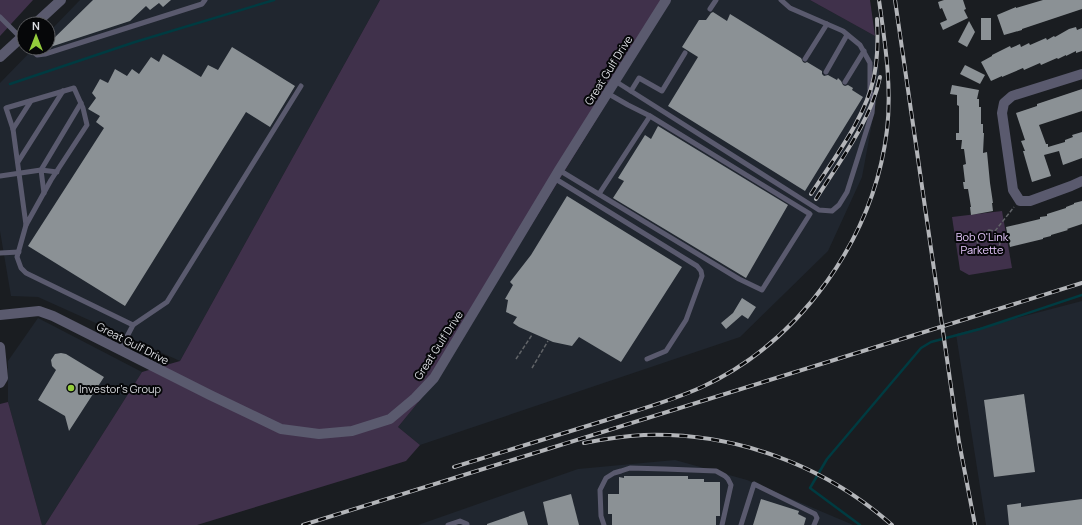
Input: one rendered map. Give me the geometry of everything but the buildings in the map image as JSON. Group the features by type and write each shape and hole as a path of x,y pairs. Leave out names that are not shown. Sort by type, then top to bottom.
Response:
{"street":[{"path":"44,16 61,0"},
{"name":"Great Gulf Drive","path":"0,315 39,311 53,316 281,429 326,434 352,431 390,419 415,398 434,378 557,174 666,0"},
{"path":"0,58 16,44"},
{"path":"1082,74 1012,96 1004,103 1002,113 1013,190 1020,201 1030,201 1082,181"},
{"path":"0,347 3,378 0,383"}],"lane":[{"path":"56,50 202,4 206,0"},
{"path":"710,10 716,0"},
{"path":"615,81 819,210 832,211 839,205 847,192 872,113 873,100 870,91 870,63 860,45 843,31 790,8 781,0"},
{"path":"0,17 16,32"},
{"path":"805,59 827,24"},
{"path":"826,72 848,35"},
{"path":"845,82 864,51"},
{"path":"631,91 639,78 662,91 685,53"},
{"path":"120,350 133,325 167,302 301,86"},
{"path":"26,225 13,129 6,108 74,88 83,108 87,125 44,193 26,225 17,257 21,268 26,273 133,325"},
{"path":"18,162 63,91"},
{"path":"557,174 600,194 739,279 762,290 810,214 650,116 608,93"},
{"path":"13,129 31,101"},
{"path":"44,193 41,170 81,103"},
{"path":"600,194 650,116"},
{"path":"0,176 41,170 57,172"},
{"path":"557,174 698,266 701,271 702,276 699,286 686,320 666,351 647,358"},
{"path":"0,253 19,252"},
{"path":"604,525 601,516 600,490 606,478 614,473 630,468 637,468 716,471 725,476 731,485 722,525"},
{"path":"741,525 754,484 815,514 817,518 814,525"},
{"path":"448,525 460,522 467,525"}],"path":[{"path":"995,231 1020,201"},
{"path":"989,230 995,231 999,235 1001,243 997,252 991,254 984,253 979,249 977,240 982,233 989,230"},
{"path":"516,359 532,334"},
{"path":"532,368 548,341"}],"shaded area":[{"path":"80,0 380,0 180,361 38,297 11,296 0,231 0,83 26,56 56,56 56,25"},
{"path":"670,0 810,0 875,36 880,80 862,177 828,251 740,337 420,445 398,427 434,383"},
{"path":"1082,301 1082,525 986,525 956,334"},
{"path":"38,318 142,372 45,525 42,525 8,402 8,361"},
{"path":"675,460 747,480 853,525 418,525 578,469"}],"green space":[{"path":"0,0 33,0 18,16 16,16 16,19 0,36"},
{"path":"380,0 670,0 434,383 398,427 420,445 406,461 197,525 45,525 142,372 180,361"},
{"path":"810,0 870,0 875,36"},
{"name":"Bob O'Link Parkette","path":"1002,211 1012,268 969,275 960,270 952,217"},
{"path":"8,402 42,525 0,525 0,404"}],"waterway":[{"path":"10,84 135,42 274,0"},
{"path":"860,525 810,488 827,459 921,348 931,342 980,329 1082,295"}],"railway":[{"path":"454,467 651,406 702,387 738,367 771,343 801,314 827,282 849,247 867,209 879,170 887,130 889,97 887,65 879,0"},
{"path":"895,0 959,442 975,525"},
{"path":"811,194 848,138 870,93 876,63 878,41 877,19"},
{"path":"816,199 862,125 876,93 880,77"},
{"path":"303,525 1082,283"},
{"path":"584,443 644,435 712,439 745,446 777,456 808,469 837,485 866,504 892,525"}],"place":[{"name":"Investor's Group","path":"71,388"}]}
